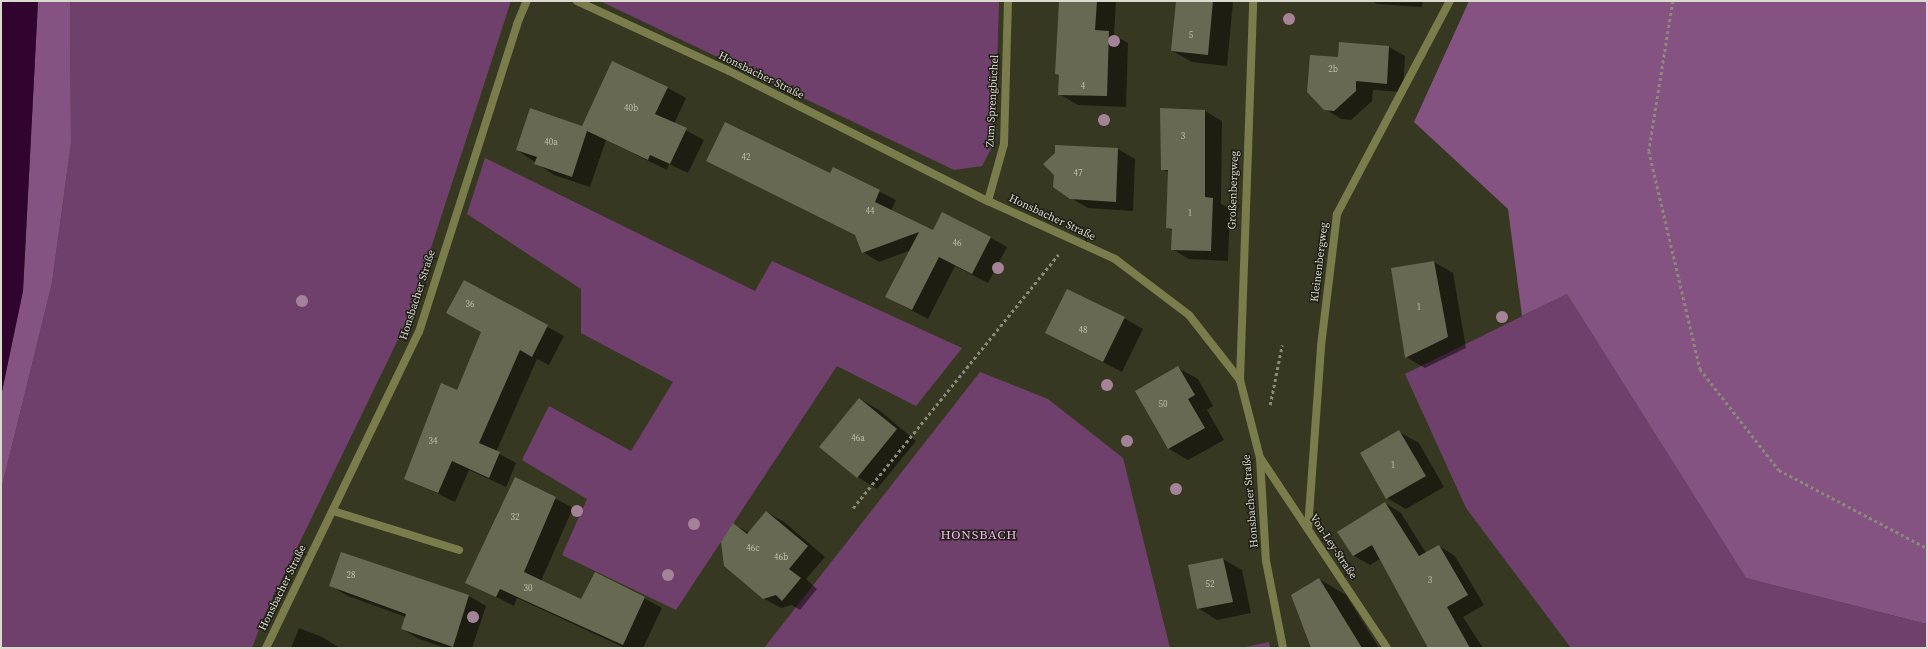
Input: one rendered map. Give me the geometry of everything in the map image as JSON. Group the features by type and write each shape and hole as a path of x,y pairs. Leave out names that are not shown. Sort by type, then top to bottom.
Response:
{"street":[{"name":"Honsbacher Straße","path":"266,648 420,332 515,32 527,1"},
{"name":"Honsbacher Straße","path":"577,1 729,71 988,201 1116,259 1189,315 1240,380 1260,458 1266,561 1283,648"},
{"name":"Zum Sprengbüchel","path":"988,201 1004,144 1008,1"},
{"name":"Großenbergweg","path":"1240,380 1253,1"},
{"name":"Kleinenbergweg","path":"1308,529 1321,346 1337,214 1450,1"},
{"name":"Von-Ley-Straße","path":"1260,458 1387,648"},
{"path":"333,511 459,550"}],"path":[{"path":"1673,1 1649,151 1700,369 1779,470 1927,548"},
{"path":"853,508 1071,239"},
{"path":"1269,413 1282,345"}],"shaded area":[{"path":"1,1 38,1 23,291 1,396"},
{"path":"38,1 70,1 71,143 52,283 1,490 1,396 23,291"},
{"path":"70,1 511,1 408,319 264,616 252,648 1,648 1,490 52,283 71,143"},
{"path":"600,1 999,1 995,141 982,166 954,170"},
{"path":"1469,1 1927,1 1927,624 1746,578 1567,294 1522,316 1508,209 1414,122"},
{"path":"485,158 755,291 772,261 962,348 916,406 837,366 676,610 562,555 587,499 522,460 549,406 631,451 673,382 581,333 581,289 467,214"},
{"path":"1567,294 1746,578 1927,624 1927,648 1571,648 1466,508 1405,374"},
{"path":"980,372 1048,399 1123,458 1170,648 764,648"},
{"path":"1269,642 1270,648 1241,648"}],"building":[{"path":"1059,1 1097,1 1095,30 1109,31 1107,96 1058,95 1059,75 1055,74"},
{"path":"1176,1 1213,1 1208,55 1171,51"},
{"path":"1339,42 1389,46 1387,84 1356,81 1356,91 1334,111 1324,110 1307,92 1310,55 1338,57"},
{"path":"612,61 668,87 655,114 687,128 670,164 650,155 648,160 587,131 572,177 534,164 537,157 516,150 530,108 582,126"},
{"path":"1160,108 1205,110 1205,197 1213,198 1211,251 1171,250 1172,229 1166,228 1168,170 1161,170"},
{"path":"725,122 830,173 833,167 880,190 875,202 933,230 942,212 991,237 972,274 939,257 912,310 885,297 919,232 862,253 855,235 706,161"},
{"path":"1055,145 1118,148 1116,202 1070,199 1053,187 1054,175 1043,164 1055,153"},
{"path":"1434,261 1448,337 1405,358 1391,268"},
{"path":"464,280 548,325 532,357 520,350 479,443 500,452 489,478 452,461 438,493 404,479 441,383 457,390 481,332 446,313"},
{"path":"1067,289 1125,317 1103,362 1045,333"},
{"path":"1178,366 1195,395 1188,399 1205,428 1168,449 1135,391"},
{"path":"859,398 897,429 857,478 819,447"},
{"path":"1399,430 1426,476 1386,499 1360,453"},
{"path":"515,477 556,497 524,572 581,599 595,572 645,597 623,645 500,589 496,597 465,583"},
{"path":"1385,502 1419,556 1439,545 1468,595 1447,607 1470,648 1428,648 1372,545 1353,556 1337,532"},
{"path":"766,511 808,546 789,569 801,578 782,601 776,595 763,599 724,566 721,542 733,523 747,534"},
{"path":"341,552 469,595 453,647 401,629 406,614 329,586"},
{"path":"1223,558 1233,602 1197,609 1188,565"},
{"path":"1319,578 1362,648 1311,648 1291,595"}],"district":[{"name":"HONSBACH","path":"979,535"}]}
